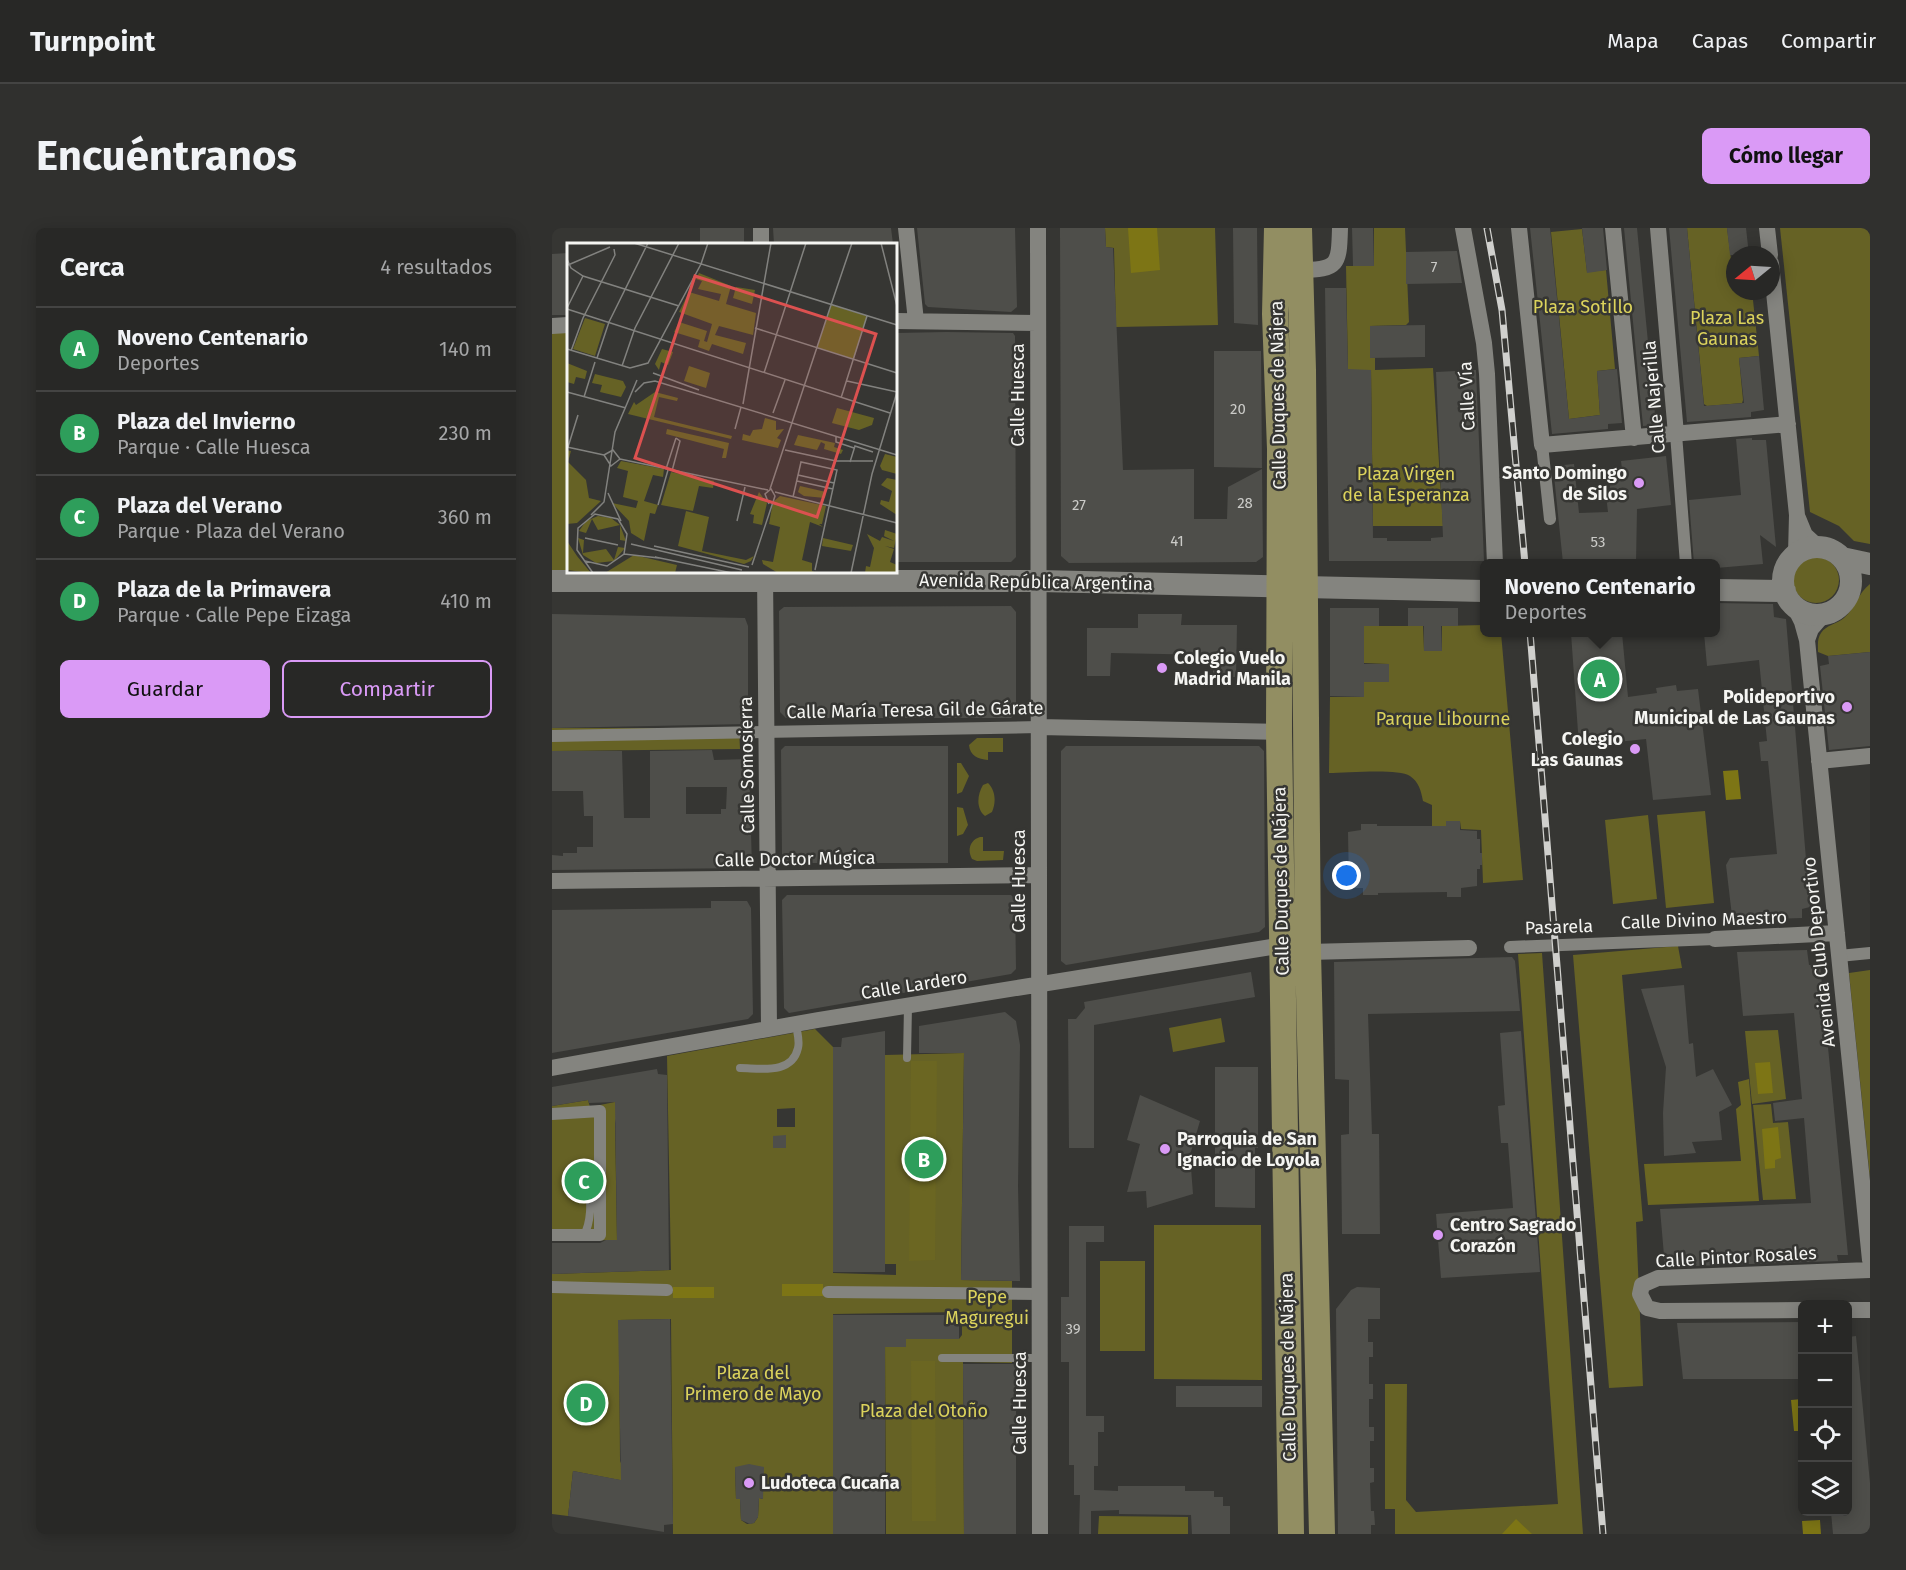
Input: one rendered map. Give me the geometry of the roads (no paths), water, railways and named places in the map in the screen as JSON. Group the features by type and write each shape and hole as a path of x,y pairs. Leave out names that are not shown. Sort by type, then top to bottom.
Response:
{"main road":[{"name":"Calle Duques de Nájera","path":"1276,228 1280,449 1279,732 1291,1534"},
{"name":"Calle Duques de Nájera","path":"1299,228 1308,952 1322,1534"},
{"path":"1788,590 1789,562 1807,550 1828,548 1842,558 1870,566"},
{"path":"1720,577 1770,578 1788,590 1802,611 1824,614 1843,603 1849,594 1850,572 1842,558"},
{"path":"1851,583 1870,566"},
{"name":"Avenida República Argentina","path":"552,581 765,576 1480,591"},
{"name":"Avenida República Argentina","path":"1304,587 1335,577 1480,578"},
{"path":"1720,590 1788,590"}],"street":[{"path":"760,228 761,243"},
{"path":"906,228 916,321"},
{"name":"Calle Huesca","path":"1038,228 1040,1534"},
{"path":"1300,270 1328,268 1334,265 1338,259 1340,228"},
{"name":"Calle Vía","path":"1463,228 1484,343 1487,374 1495,559"},
{"path":"1519,228 1550,519"},
{"path":"1613,228 1634,438"},
{"name":"Calle Najerilla","path":"1658,228 1686,559"},
{"path":"1767,228 1769,246"},
{"path":"1775,300 1797,515 1805,535 1807,550"},
{"path":"897,321 1037,323"},
{"path":"1542,446 1788,424"},
{"name":"Calle Somosierra","path":"765,576 769,1029"},
{"name":"Avenida Club Deportivo","path":"1788,590 1807,640 1870,1260"},
{"path":"1807,640 1811,629 1824,614"},
{"name":"Calle María Teresa Gil de Gárate","path":"552,736 1039,727 1279,732"},
{"path":"1819,761 1870,756"},
{"name":"Calle Doctor Múgica","path":"552,882 1039,875"},
{"name":"Calle Divino Maestro","path":"1608,943 1837,933"},
{"name":"Pasarela","path":"1510,947 1608,943"},
{"name":"Calle Lardero","path":"552,1068 796,1024 1283,945"},
{"path":"1308,952 1469,948"},
{"path":"1839,956 1870,953"},
{"path":"552,1114 600,1111 600,1235 552,1235"},
{"name":"Calle Pintor Rosales","path":"1798,1310 1660,1311 1647,1308 1640,1294 1642,1284 1658,1278 1870,1270"},
{"path":"552,1287 667,1290"},
{"path":"828,1292 1039,1294"},
{"path":"1852,1310 1870,1310"}],"lane":[{"path":"907,1058 908,1006"},
{"path":"740,1068 783,1068 794,1059 799,1047 796,1024"},
{"path":"584,1235 589,1226 590,1217 589,1172"},
{"path":"942,1358 1039,1358"}],"railway":[{"path":"1487,228 1502,310 1525,559"},
{"path":"1530,637 1603,1534"}],"place":[{"name":"Santo Domingo de Silos","path":"1639,483"},
{"name":"Colegio Vuelo Madrid Manila","path":"1162,668"},
{"name":"Noveno Centenario","path":"1600,679"},
{"name":"Polideportivo Municipal de Las Gaunas","path":"1847,707"},
{"name":"Colegio Las Gaunas","path":"1635,749"},
{"name":"Parroquia de San Ignacio de Loyola","path":"1165,1149"},
{"name":"Plaza del Invierno","path":"924,1159"},
{"name":"Plaza del Verano","path":"584,1181"},
{"name":"Centro Sagrado Corazón","path":"1438,1235"},
{"name":"Plaza de la Primavera","path":"586,1403"},
{"name":"Ludoteca Cucaña","path":"749,1483"}],"park label":[{"name":"Plaza Sotillo","path":"1583,307"},
{"name":"Plaza Las Gaunas","path":"1727,328"},
{"name":"Plaza Virgen de la Esperanza","path":"1406,484"},
{"name":"Parque Libourne","path":"1443,719"},
{"name":"Pepe Maguregui","path":"987,1307"},
{"name":"Plaza del Primero de Mayo","path":"753,1383"},
{"name":"Plaza del Otoño","path":"924,1411"}]}
